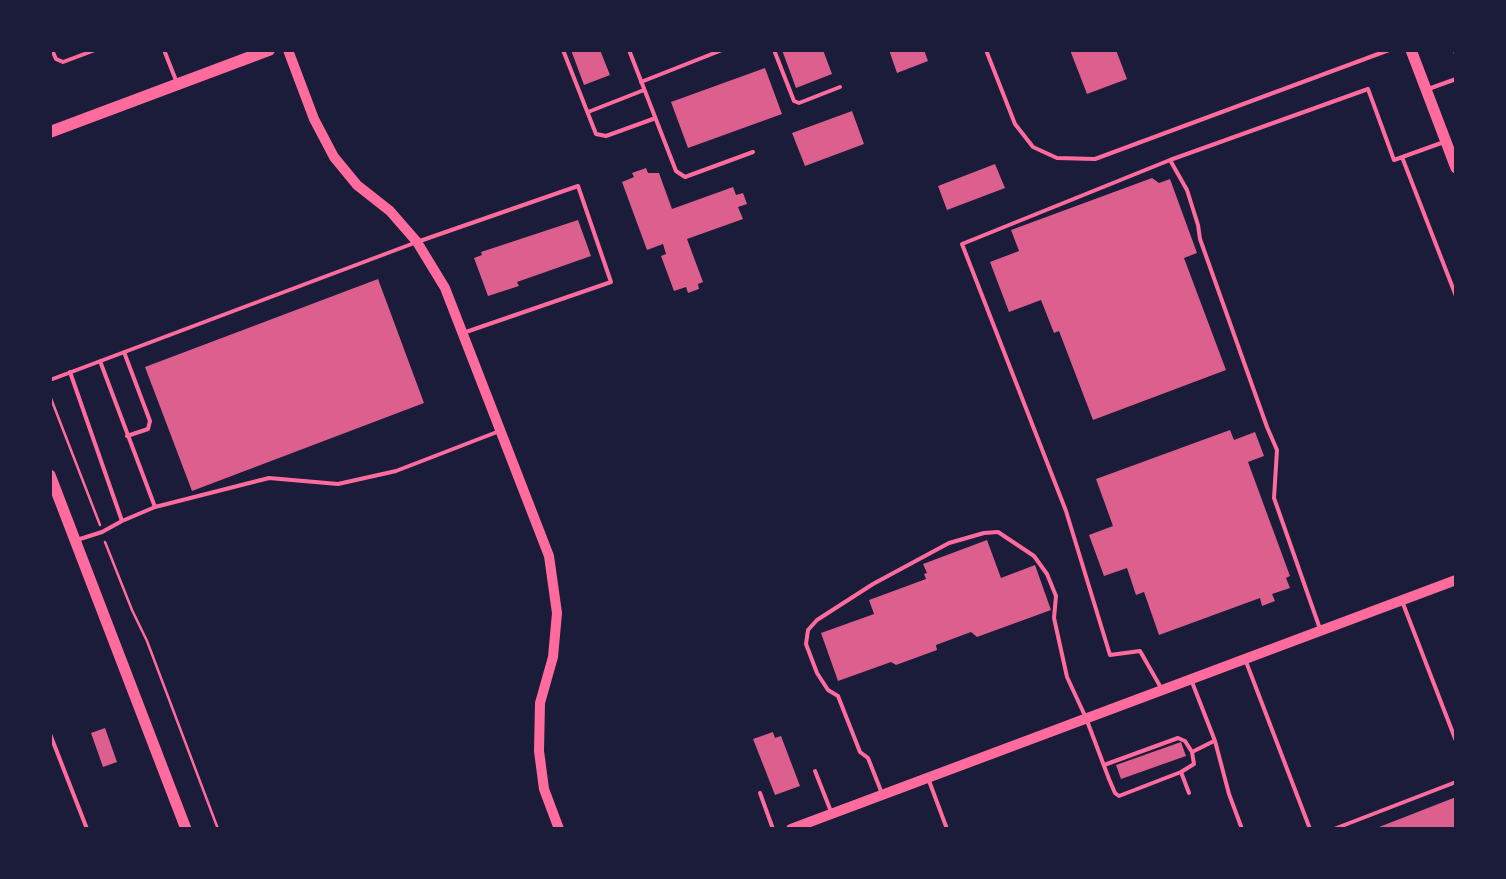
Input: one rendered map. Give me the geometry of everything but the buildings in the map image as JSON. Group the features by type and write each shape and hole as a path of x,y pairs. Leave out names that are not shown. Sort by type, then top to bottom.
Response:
{"main road":[{"path":"50,132 270,50"},
{"path":"1411,50 1456,168"},
{"path":"50,474 186,829"}],"street":[{"path":"288,50 314,119 334,157 357,185 390,212 417,242 445,288 549,556 557,613 552,657 540,703 539,751 544,789 560,829"},
{"path":"791,829 1456,580"}],"lane":[{"path":"52,50 56,59 63,62 95,50"},
{"path":"70,50 73,59"},
{"path":"164,50 177,84"},
{"path":"563,50 596,134 606,136 654,118"},
{"path":"629,50 676,171 685,177 753,152"},
{"path":"641,82 722,50"},
{"path":"774,50 794,101 799,103 840,87"},
{"path":"986,50 1014,124 1034,147 1056,158 1095,159 1389,50"},
{"path":"1426,90 1456,79"},
{"path":"1162,690 1140,651 1110,655 1066,511 962,244 1170,160 1368,89 1394,160 1446,142"},
{"path":"588,112 644,90"},
{"path":"1402,157 1456,296"},
{"path":"1170,160 1187,190 1200,240 1278,450 1274,498 1321,631"},
{"path":"50,380 578,186 612,282 463,333"},
{"path":"124,352 150,421 148,428 128,436"},
{"path":"100,362 156,507"},
{"path":"70,372 122,521"},
{"path":"76,541 156,507 269,478 338,484 396,471 500,430"},
{"path":"882,795 838,696 828,690 817,672 806,644 808,630 816,620 873,584 949,543 984,533 998,532 1034,556 1047,574 1056,596 1054,618 1067,677 1115,793 1119,796 1194,764 1192,752 1178,738 1104,765"},
{"path":"1402,600 1456,741"},
{"path":"1245,659 1310,829"},
{"path":"1191,680 1242,829"},
{"path":"50,734 86,829"},
{"path":"1192,752 1215,741"},
{"path":"814,771 832,814"},
{"path":"1181,772 1189,793"},
{"path":"928,778 947,829"},
{"path":"1334,829 1456,782"},
{"path":"760,793 773,829"}],"path":[{"path":"50,396 218,829"}]}
